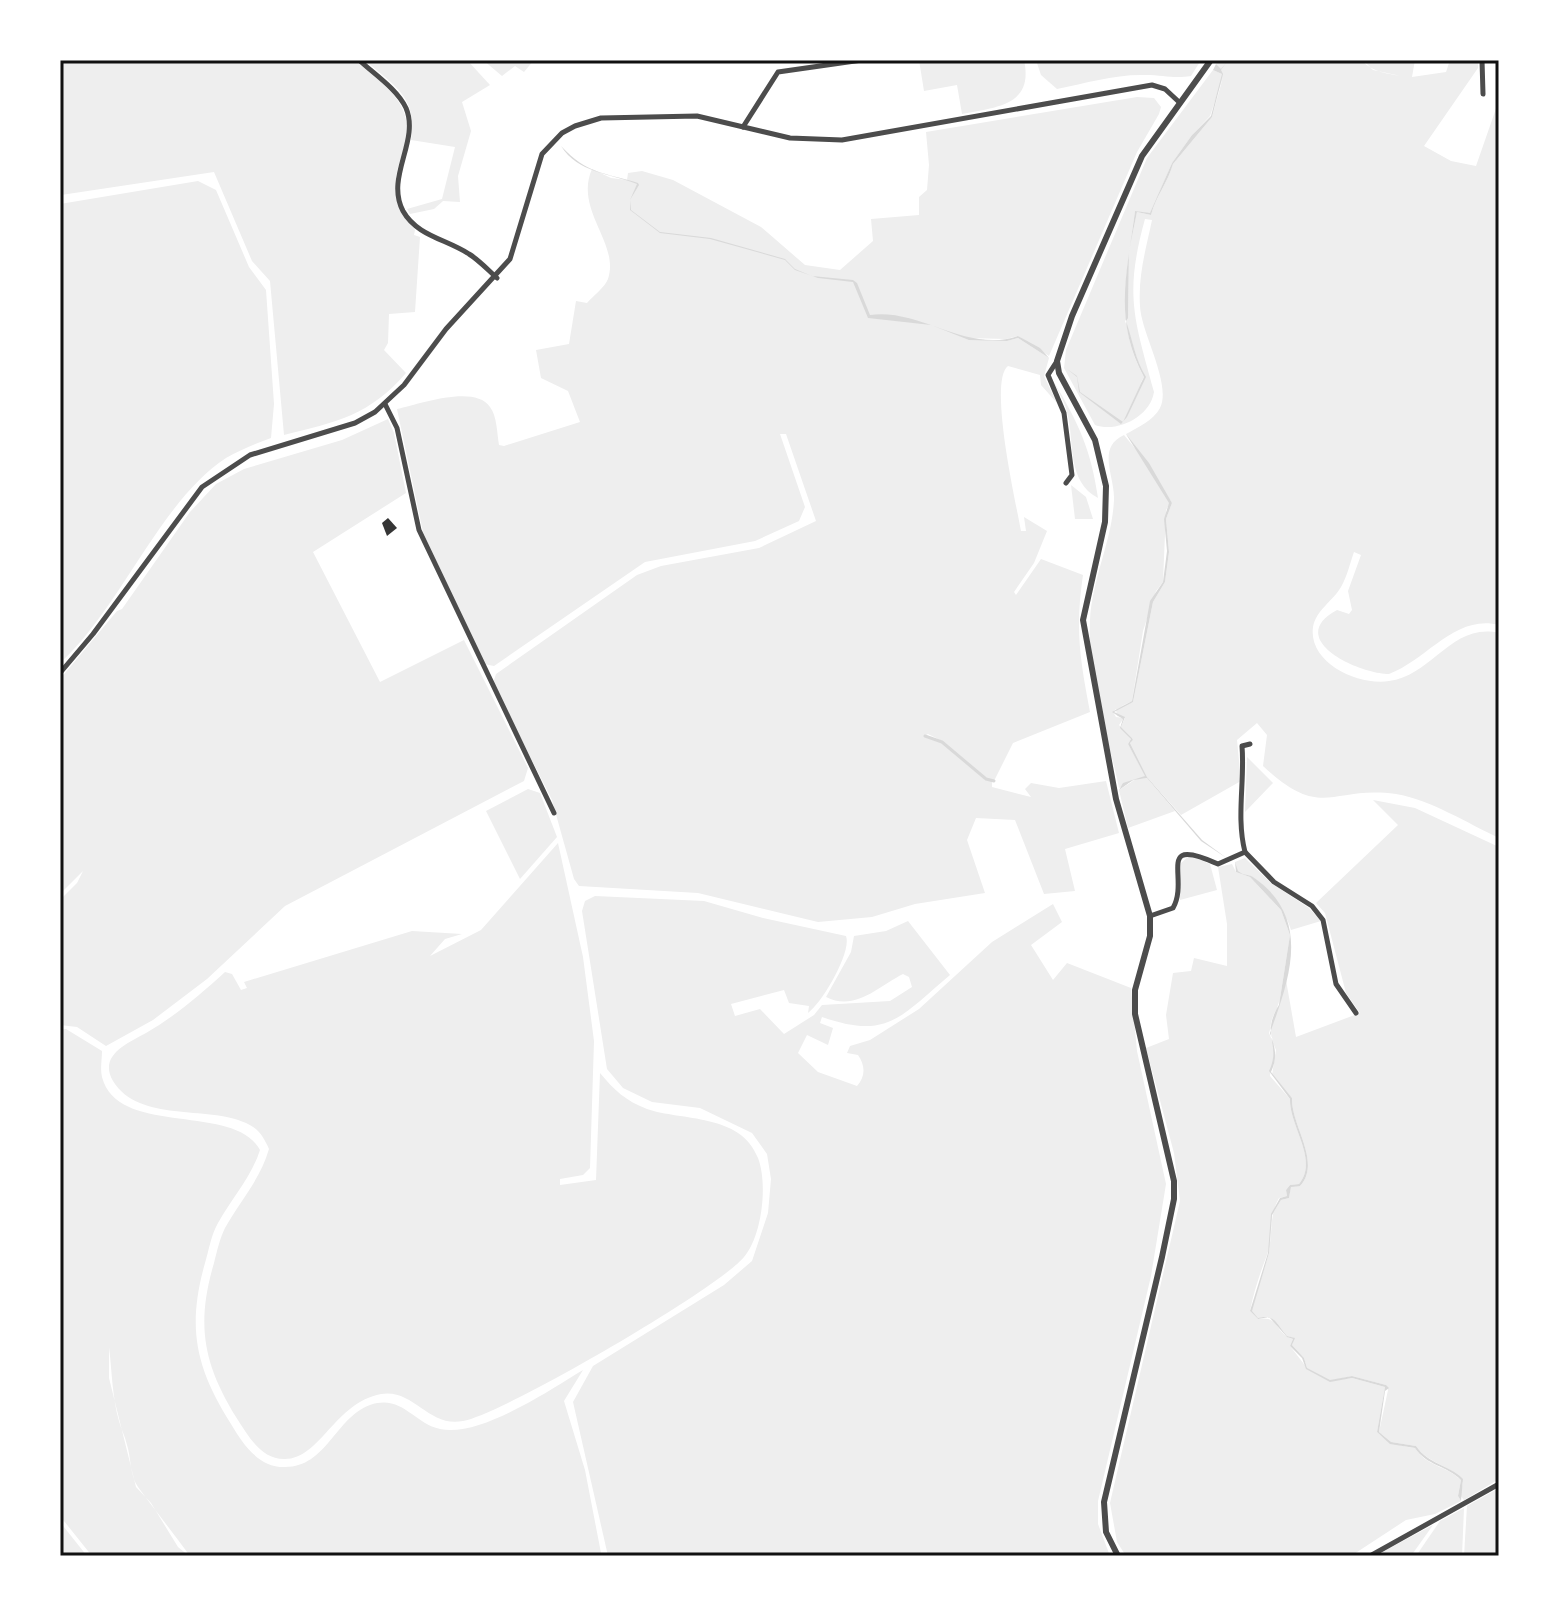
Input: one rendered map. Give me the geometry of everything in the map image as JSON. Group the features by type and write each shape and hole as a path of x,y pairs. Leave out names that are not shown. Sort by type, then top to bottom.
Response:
{"street":[{"path":"359,60 399,98 407,112 409,133 398,177 398,198 402,210 419,229 469,254 497,278"},
{"path":"743,127 778,72 862,60"},
{"path":"1066,483 1072,475 1064,413 1048,375 1057,361 1072,316 1142,156 1211,60"},
{"path":"1482,60 1483,94"},
{"path":"60,673 93,634 202,487 250,455 333,432 385,404 446,329 497,278 514,248 542,154 562,133 601,118 697,116 790,138 842,140 1152,85 1165,89 1179,102"},
{"path":"1057,361 1059,373 1095,440 1104,476 1106,511 1087,590 1083,620 1085,646 1119,812 1150,916 1150,936 1135,990 1135,1014 1171,1164 1174,1199 1104,1502 1106,1532 1118,1556"},
{"path":"385,404 397,428 419,530 554,813"},
{"path":"1250,744 1242,746 1244,769 1240,812 1245,852 1274,882 1312,906 1323,920 1336,984 1356,1013"},
{"path":"1150,916 1173,908 1177,900 1176,864 1181,857 1190,852 1218,864 1245,852"},
{"path":"1370,1556 1499,1484"}],"shaded area":[{"path":"60,60 355,60 382,83 399,103 407,125 396,178 397,193 402,210 415,230 414,235 420,237 415,312 389,314 388,343 384,350 406,373 393,387 366,408 351,415 284,435 270,281 252,261 214,172 61,195"},
{"path":"365,60 467,60 490,85 462,102 471,131 458,176 460,202 443,201 434,209 410,214 407,209 442,199 455,147 411,140 411,113 402,94"},
{"path":"483,60 534,60 524,72 515,66 502,76"},
{"path":"919,60 1024,60 1026,75 1023,87 1010,102 962,114 957,85 924,91"},
{"path":"1036,60 1201,60 1191,76 1123,76 1057,89 1041,75"},
{"path":"1219,60 1227,60 1222,68 1228,60 1361,60 1370,67 1363,60 1415,60 1412,77 1446,72 1450,60 1478,60 1478,68 1424,146 1451,161 1476,166 1499,100 1499,625 1483,623 1455,632 1389,674 1345,661 1322,643 1318,632 1322,621 1337,610 1349,614 1352,610 1348,591 1361,555 1354,552 1341,587 1313,627 1314,640 1327,661 1350,676 1377,682 1404,677 1418,670 1468,635 1499,633 1499,838 1436,807 1396,794 1327,798 1300,793 1263,766 1267,735 1257,723 1237,740 1241,781 1181,815 1147,777 1130,743 1132,738 1121,727 1125,718 1117,716 1116,709 1113,712 1116,717 1124,718 1119,725 1131,739 1128,744 1146,777 1139,779 1147,778 1175,811 1128,828 1119,790 1136,779 1119,788 1099,705 1090,641 1092,605 1114,500 1109,455 1111,447 1124,435 1138,452 1126,434 1154,416 1163,398 1159,372 1140,306 1141,273 1152,220 1145,219 1133,288 1137,325 1154,392 1146,409 1122,425 1095,425 1064,368 1066,350 1147,158 1213,70 1222,74 1216,64","holes":["1223,77 1212,117 1173,164 1151,215 1137,212 1130,246 1135,211 1150,214 1172,163 1210,116","1129,253 1126,319 1125,297","1127,327 1145,377 1140,384 1144,377","1159,484 1172,503 1166,519 1169,552 1165,582 1153,602 1133,702 1120,707 1132,701 1143,631 1156,591 1163,582 1166,510 1170,503"]},
{"path":"1228,60 1221,70 1223,74 1212,117 1173,164 1151,215 1137,212 1130,246 1135,211 1150,213 1172,163 1192,135 1211,116 1222,74 1213,70 1216,64 1221,69"},
{"path":"1137,97 1154,98 1161,107 1159,114 1137,152 1049,356 1018,336 1006,339 966,338 1007,341 1018,338 1049,358 1044,376 1057,403 1041,385 1040,375 1008,366 1003,376 1002,417 1021,531 1026,531 1024,517 1047,531 1034,563 1014,592 1016,595 1041,559 1083,575 1080,644 1090,712 1013,743 994,781 986,778 942,741 928,734 924,736 942,742 985,780 992,781 992,787 1031,797 1025,789 1031,783 1059,788 1106,781 1119,833 1065,849 1075,891 1044,894 1015,820 976,818 967,840 985,893 915,904 872,917 818,922 698,893 579,886 574,879 552,800 493,683 496,674 637,575 661,566 759,548 816,521 786,434 780,434 805,507 799,521 755,541 645,562 494,666 484,664 423,532 397,409 460,396 483,400 492,411 499,445 504,446 580,422 568,391 541,378 536,350 569,344 576,301 587,303 608,279 608,252 589,198 588,184 592,169 611,178 627,180 628,173 642,171 673,180 761,227 805,265 840,270 873,241 871,219 919,215 919,197 927,190 929,165 926,132"},
{"path":"561,146 588,168 638,183 630,200 637,184 595,171 585,167 568,155"},
{"path":"198,181 216,190 249,267 266,290 274,404 271,438 226,458 202,477 160,528 102,614 60,663 60,204"},
{"path":"630,200 631,210 660,232 711,238 785,259 795,269 811,275 795,270 785,260 710,239 660,233 630,210"},
{"path":"1129,253 1128,318 1126,321 1125,296"},
{"path":"812,276 853,280 870,315 907,318 930,325 868,318 853,282"},
{"path":"1126,322 1146,377 1123,421 1144,377 1134,356"},
{"path":"933,326 981,339 999,340 1018,336 1040,348 1049,358 1018,338 1007,341 969,340"},
{"path":"1067,369 1077,376 1080,392 1123,422 1121,424 1079,392 1077,377"},
{"path":"1054,382 1083,438 1098,498 1088,491 1076,471 1067,412"},
{"path":"388,419 394,433 406,493 313,552 380,682 464,640 528,768 524,781 285,906 207,979 153,1020 106,1046 77,1027 60,1025 60,900 77,883 83,871 60,894 60,679 117,611 122,609 190,512 216,484 244,469 342,440"},
{"path":"1126,434 1149,463 1172,503 1166,519 1169,552 1165,582 1153,602 1133,702 1114,712 1125,717 1121,727 1132,738 1130,743 1147,777 1202,840 1228,859 1201,841 1147,778 1133,780 1119,790 1123,783 1145,776 1128,744 1131,739 1120,728 1123,719 1112,712 1132,701 1150,601 1163,582 1167,551 1164,519 1169,503"},
{"path":"1071,485 1086,497 1093,519 1075,519"},
{"path":"1247,757 1273,783 1245,812"},
{"path":"528,789 540,793 557,837 520,879 486,811"},
{"path":"1373,800 1415,808 1499,847 1499,1479 1464,1500 1460,1495 1461,1480 1458,1496 1461,1501 1435,1514 1406,1520 1351,1556 1126,1556 1117,1542 1110,1503 1180,1201 1174,1153 1146,1048 1169,1039 1166,1015 1173,973 1191,971 1194,958 1227,966 1227,924 1218,867 1232,864 1236,872 1250,877 1281,910 1290,935 1280,999 1286,980 1296,1037 1360,1013 1346,993 1325,913 1316,903 1398,825","holes":["1273,1043 1276,1050 1272,1075 1292,1098 1308,1166 1300,1186 1291,1186 1289,1198 1281,1200 1273,1213 1279,1198 1287,1196 1286,1190 1290,1185 1299,1184 1306,1164 1290,1099 1270,1076 1274,1059","1270,1244 1269,1253 1251,1311 1258,1318 1269,1317 1278,1324 1287,1336 1294,1338 1292,1345 1304,1358 1307,1368 1290,1346 1293,1339 1287,1337 1274,1322 1258,1319 1250,1311","1352,1376 1386,1385 1388,1390 1379,1432 1391,1442 1377,1432 1385,1387 1352,1378 1329,1381","1392,1442 1416,1446 1461,1480 1425,1459 1415,1448"]},
{"path":"558,843 583,957 594,1041 590,1168 583,1175 560,1179 560,1185 596,1180 600,1073 610,1085 640,1106 724,1126 750,1143 761,1169 763,1195 759,1223 750,1248 726,1273 654,1321 563,1374 485,1413 451,1422 440,1419 403,1397 381,1394 351,1408 308,1451 297,1457 284,1459 268,1455 250,1438 216,1379 204,1324 208,1285 222,1236 255,1180 269,1149 260,1133 246,1123 139,1103 113,1081 109,1072 112,1057 197,997 225,972 232,974 241,990 247,988 244,982 412,931 462,934 445,939 430,956 481,930"},
{"path":"1190,855 1210,864 1217,890 1180,900 1179,865"},
{"path":"1245,858 1271,883 1309,908 1321,921 1291,930 1272,894 1252,877 1237,871 1235,862"},
{"path":"1235,862 1238,871 1253,877 1272,893 1284,911 1290,930 1291,950 1289,971 1284,992 1271,1030 1279,1005 1290,935 1281,910 1250,877 1236,872"},
{"path":"595,896 704,901 846,936 845,953 834,977 808,1013 809,1006 789,1003 784,990 731,1004 735,1016 760,1009 784,1034 814,1015 822,1005 890,1001 912,987 909,977 903,974 857,999 837,1001 826,997 851,952 854,936 886,931 908,921 950,975 905,1013 878,1025 844,1024 822,1017 820,1023 833,1028 828,1045 807,1035 798,1053 818,1072 857,1086 863,1067 858,1055 847,1053 850,1046 870,1040 919,1009 992,942 1053,904 1062,922 1031,945 1053,980 1067,963 1131,988 1137,1051 1166,1184 1151,1276 1098,1501 1098,1524 1110,1556 608,1556 573,1402 593,1366 724,1285 752,1261 768,1213 771,1179 767,1154 752,1133 700,1108 652,1102 623,1088 607,1069 582,911 585,901"},
{"path":"66,1029 102,1051 102,1077 112,1096 130,1107 152,1114 227,1127 247,1136 260,1150 252,1170 214,1232 196,1307 198,1346 209,1384 236,1432 252,1453 275,1466 298,1465 320,1451 358,1411 381,1403 399,1406 440,1429 456,1430 474,1426 494,1420 534,1400 583,1370 564,1401 585,1470 601,1553 190,1556 155,1510 178,1547 189,1556 92,1556 60,1516 60,1030","holes":["109,1347 112,1384 115,1401 109,1378"]},
{"path":"1272,1038 1275,1057 1271,1072 1292,1098 1308,1166 1300,1186 1291,1187 1289,1198 1281,1200 1272,1215 1269,1253 1252,1311 1258,1318 1267,1317 1258,1319 1250,1311 1268,1253 1271,1214 1280,1198 1287,1196 1286,1190 1290,1185 1299,1184 1306,1164 1290,1099 1269,1071 1273,1054"},
{"path":"1270,1318 1287,1336 1295,1338 1292,1345 1304,1358 1307,1368 1330,1380 1352,1376 1386,1385 1389,1388 1385,1391 1379,1432 1391,1442 1416,1446 1427,1457 1463,1479 1461,1501 1458,1496 1461,1480 1455,1475 1425,1458 1415,1448 1390,1444 1377,1432 1385,1387 1352,1378 1330,1382 1306,1369 1302,1358 1290,1346 1293,1339 1287,1337"},
{"path":"1499,1488 1499,1556 1464,1556 1467,1506"},
{"path":"1464,1508 1462,1556 1416,1556 1440,1521"},
{"path":"60,1522 87,1556 60,1556"},
{"path":"1433,1525 1411,1556 1375,1556"}],"building":[{"path":"388,518 397,528 387,536 382,523"}],"waterway":[{"path":"925,736 942,742 986,779 994,781"}]}
